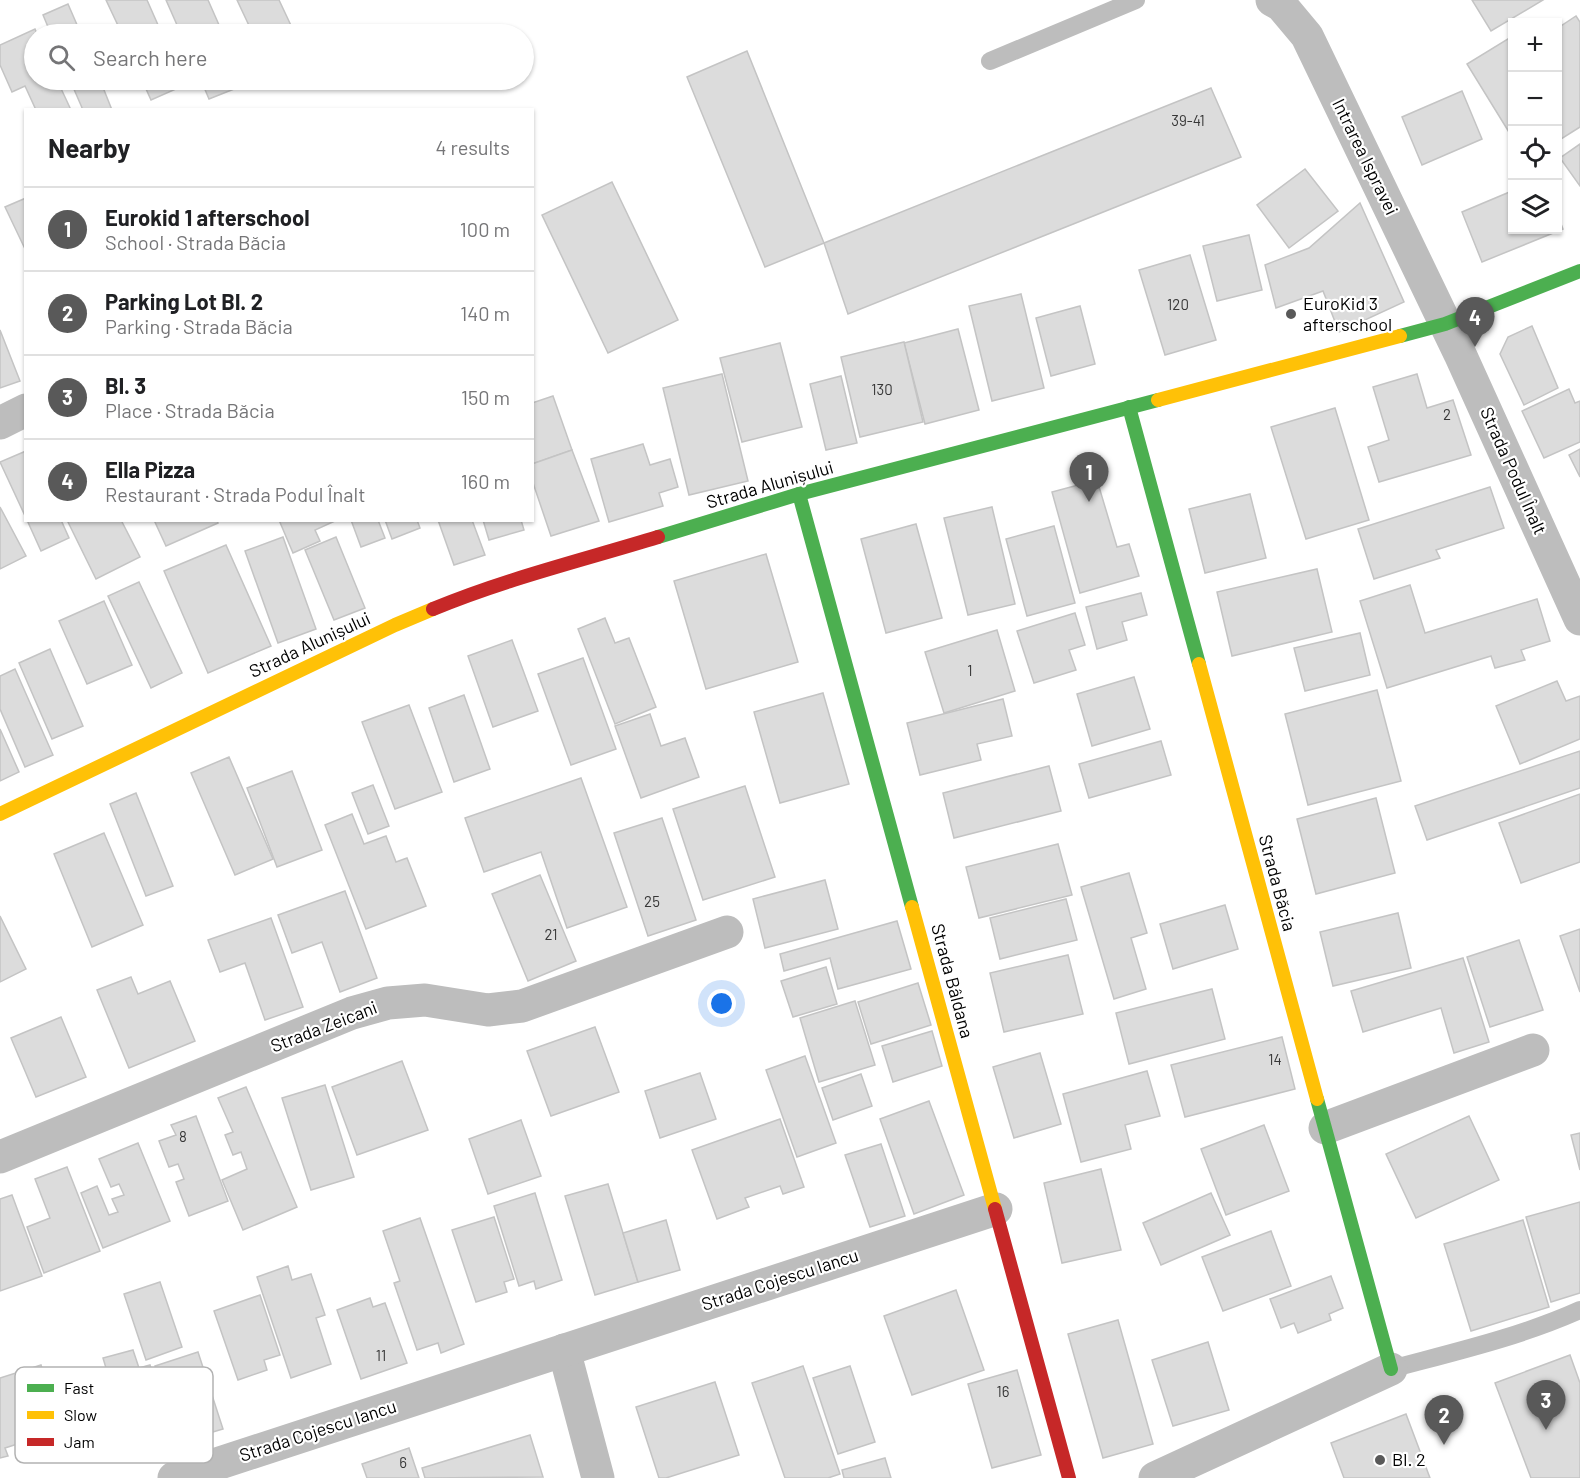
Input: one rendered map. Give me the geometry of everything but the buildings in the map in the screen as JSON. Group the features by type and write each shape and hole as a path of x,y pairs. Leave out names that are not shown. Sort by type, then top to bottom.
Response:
{"street":[{"name":"Intrarea Ispravei","path":"1272,0 1281,5 1307,36 1445,324"},
{"name":"Strada Alunișului","path":"0,814 395,625 455,600 515,579 799,494 1445,324 1580,271"},
{"name":"Strada Podul Înalt","path":"1445,324 1580,619"},
{"name":"Strada Băcia","path":"1129,407 1391,1369"},
{"path":"0,423 24,411"},
{"name":"Strada Bâldana","path":"799,494 1069,1478"},
{"name":"Strada Zeicani","path":"0,1156 352,1013 388,1003 425,1000 489,1010 522,1006 727,932"},
{"path":"1325,1128 1533,1050"},
{"name":"Strada Cojescu Iancu","path":"174,1478 996,1209"},
{"path":"564,1350 598,1478"},
{"path":"1155,1478 1391,1369"}],"lane":[{"path":"990,61 1136,0"},
{"path":"1391,1369 1502,1339 1554,1322 1580,1310"}],"traffic: fast":[{"path":"1400,336 1445,324 1580,271"},
{"path":"658,537 799,494 1158,400"},
{"path":"1129,407 1199,664"},
{"path":"799,494 912,907"},
{"path":"1317,1099 1391,1369"}],"traffic: slow":[{"path":"1158,400 1400,336"},
{"path":"0,814 433,609"},
{"path":"1199,664 1317,1099"},
{"path":"912,907 995,1209"}],"traffic: jam":[{"path":"433,609 516,579 658,537"},
{"path":"995,1209 1069,1478"}],"place":[{"name":"EuroKid 3 afterschool","path":"1291,314"},
{"name":"Ella Pizza","path":"1475,347"},
{"name":"Eurokid 1 afterschool","path":"1089,502"},
{"name":"Bl. 3","path":"1546,1430"},
{"name":"Parking Lot Bl. 2","path":"1444,1445"},
{"name":"Bl. 2","path":"1380,1460"}]}
